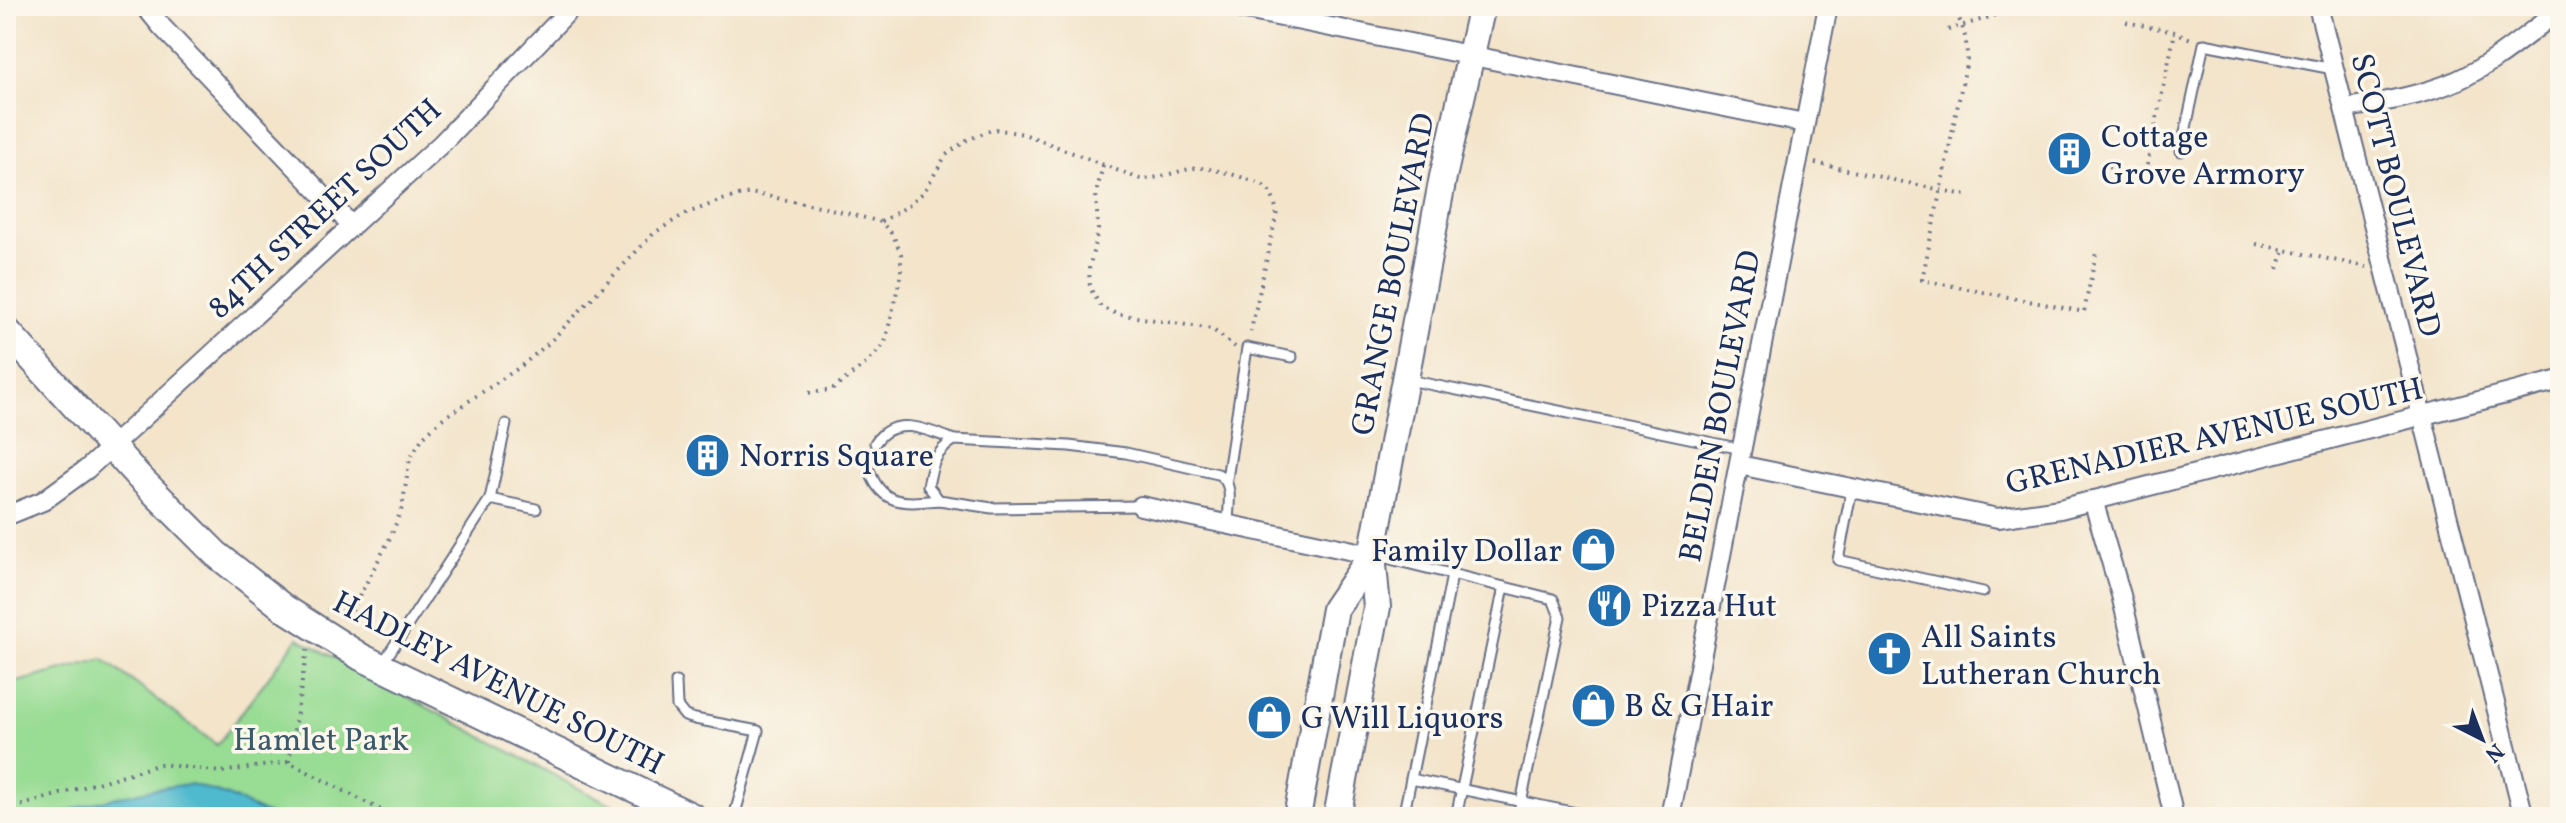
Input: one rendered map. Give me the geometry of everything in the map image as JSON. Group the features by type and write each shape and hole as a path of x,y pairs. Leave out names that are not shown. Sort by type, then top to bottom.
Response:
{"street":[{"path":"145,6 352,226"},
{"path":"1227,6 1804,123"},
{"name":"GRANGE BOULEVARD","path":"1337,817 1377,607 1372,555 1443,177 1482,6"},
{"name":"BELDEN BOULEVARD","path":"1670,817 1828,6"},
{"name":"SCOTT BOULEVARD","path":"2318,6 2524,817"},
{"name":"84TH STREET SOUTH","path":"6,516 43,501 87,469 441,144 567,8"},
{"path":"2345,108 2409,98 2459,79 2487,63 2560,10"},
{"name":"HADLEY AVENUE SOUTH","path":"6,330 109,447 216,554 284,608 381,667 693,817"},
{"name":"GRENADIER AVENUE SOUTH","path":"1741,457 1852,488 1998,518 2060,509 2560,380"},
{"path":"2093,500 2125,610 2174,817"},
{"path":"1141,506 1372,555"},
{"name":"GRANGE BOULEVARD","path":"1297,817 1335,609 1372,555"}],"lane":[{"path":"2181,151 2204,44 2335,69"},
{"path":"1228,523 1227,479 1247,348 1292,357"},
{"path":"1405,379 1741,457"},
{"path":"381,667 490,499 506,424"},
{"path":"875,443 880,434 892,428 922,427 954,440 1069,446 1126,453 1218,474 1227,479"},
{"path":"939,500 928,486 933,461 941,448 954,440"},
{"path":"870,472 876,488 885,497 902,502 939,500 992,508 1141,506"},
{"path":"1852,488 1838,560 1983,592"},
{"path":"490,499 536,509"},
{"path":"1372,555 1553,599 1560,617 1518,817"},
{"path":"1403,817 1452,575"},
{"path":"1456,817 1504,587"},
{"path":"676,682 677,706 685,716 758,731 734,817"},
{"path":"1411,779 1596,817"}],"path":[{"path":"1951,6 1963,25 1967,60 1922,280 2084,312 2096,253"},
{"path":"1948,30 2009,11 2068,10"},
{"path":"2126,22 2175,32 2204,44"},
{"path":"2108,167 2145,175 2175,32"},
{"path":"881,222 924,192 946,155 967,140 994,129 1024,134 1140,179 1155,179 1198,167 1263,186 1273,197 1277,212 1247,348 1233,346 1212,329 1117,314 1101,307 1090,288 1089,269 1098,230 1096,194 1103,165"},
{"path":"1797,159 1969,196"},
{"path":"289,762 307,647 332,606 349,616 391,536 402,508 410,458 423,437 442,419 520,367 550,342 654,233 685,214 750,193 881,222 893,235 901,254 901,274 885,343 869,361 832,390 808,393"},
{"path":"2256,244 2385,270"},
{"path":"2278,269 2284,250"},
{"path":"6,810 161,764 221,772 289,762 394,817"}],"green space":[{"name":"Hamlet Park","path":"298,638 638,817 6,817 6,685 103,659 217,745"}],"water":[{"path":"191,784 228,796 273,817 50,817 119,796"}],"place":[{"name":"Cottage Grove Armory","path":"2070,154"},
{"name":"Norris Square","path":"708,455"},
{"name":"Family Dollar","path":"1593,550"},
{"name":"Pizza Hut","path":"1610,605"},
{"name":"All Saints Lutheran Church","path":"1890,654"},
{"name":"B & G Hair","path":"1593,705"},
{"name":"G Will Liquors","path":"1270,717"}]}
